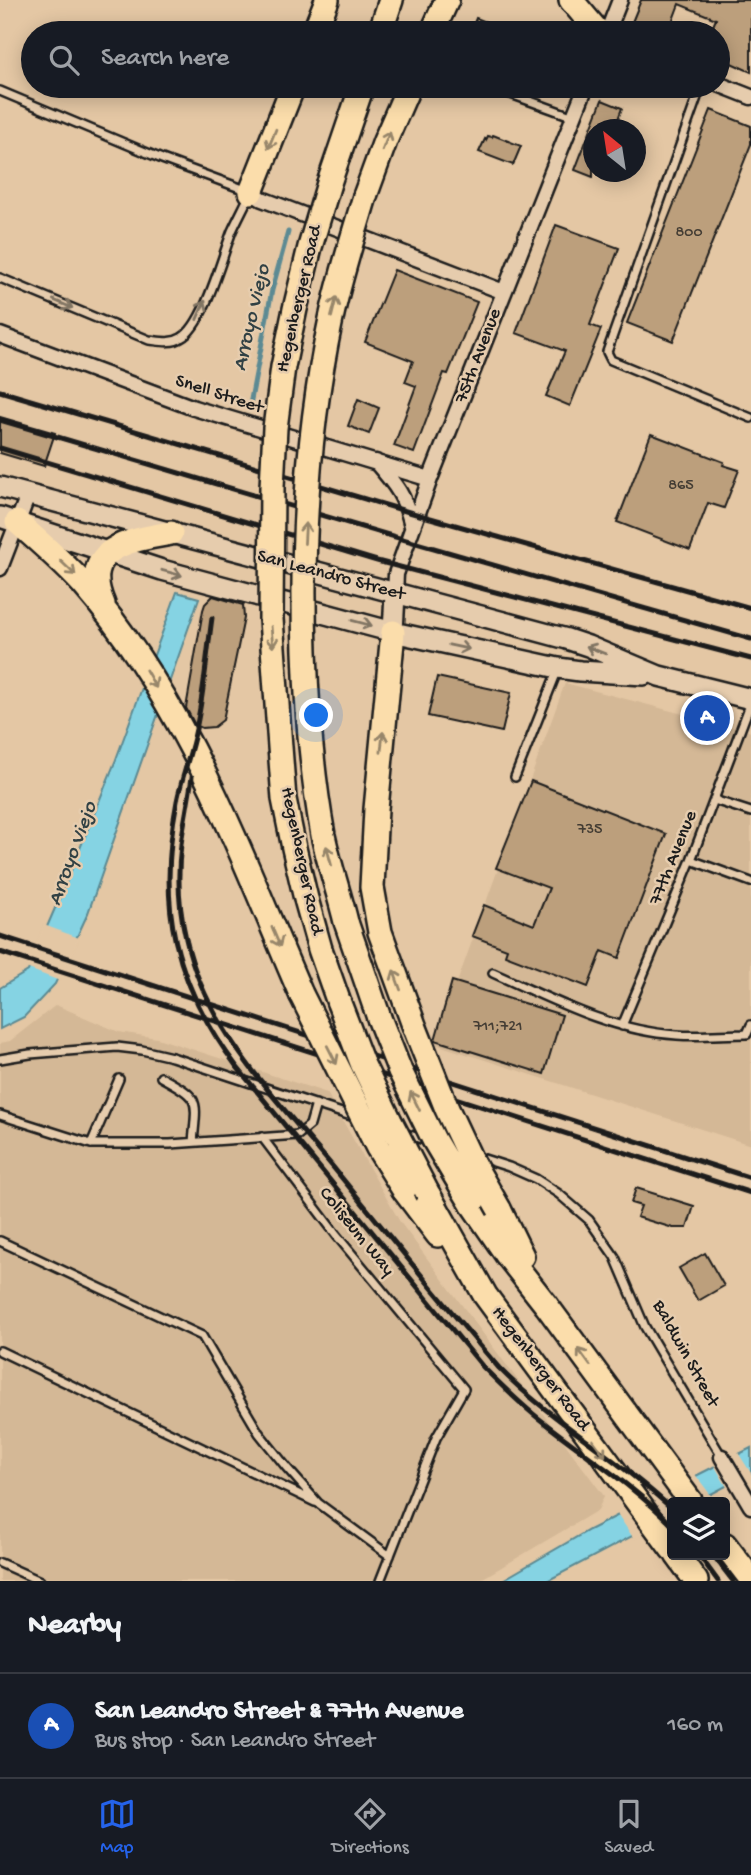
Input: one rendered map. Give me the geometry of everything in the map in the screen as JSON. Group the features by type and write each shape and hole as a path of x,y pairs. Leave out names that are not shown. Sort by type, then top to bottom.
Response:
{"main road":[{"path":"319,21 327,0"},
{"path":"384,21 391,0"},
{"path":"437,21 447,0"},
{"path":"571,0 589,21"},
{"path":"251,192 288,98"},
{"name":"Hegenberger Road","path":"358,98 307,259 283,367 275,428 271,619 284,799 294,848 320,949 339,1003 368,1075 428,1194 485,1295 667,1542"},
{"name":"Hegenberger Road","path":"404,98 365,196 345,262 320,377 307,485 304,620 310,742 324,838 346,922 379,1018 400,1071 434,1140 472,1204 508,1255 687,1497"},
{"name":"San Leandro Street","path":"0,487 567,639 659,676 751,700"},
{"path":"9,519 74,575 113,622 144,666 201,767 301,994 378,1148 404,1190 485,1295"},
{"name":"San Leandro Street","path":"9,519 162,570 393,632 558,668 659,676"},
{"path":"113,622 102,602 96,580 101,560 115,547 171,533"},
{"name":"75th Avenue","path":"393,632 395,594"},
{"path":"393,632 376,810 372,887 380,932 447,1109 547,1306"},
{"path":"730,1552 751,1579"},
{"path":"681,1560 696,1581"}],"street":[{"path":"612,21 620,0"},
{"path":"730,89 751,97"},
{"name":"75th Avenue","path":"395,594 396,574 412,526 581,98"},
{"path":"251,192 262,199 504,292"},
{"name":"Snell Street","path":"0,334 194,408 430,479"},
{"path":"376,462 397,485 412,526"},
{"path":"0,568 9,519 28,495"},
{"name":"Baldwin Street","path":"722,1457 751,1506"}],"lane":[{"path":"0,91 162,159 251,192 233,229 199,318 190,333 178,341 149,340 0,278"},
{"path":"522,98 574,117"},
{"path":"697,98 607,352 611,360 751,418"},
{"path":"515,777 558,668"},
{"name":"77th Avenue","path":"622,1026 691,860 751,700"},
{"path":"714,800 751,812"},
{"path":"691,860 751,882"},
{"path":"493,973 574,1009 622,1026 676,1035 747,1034 751,1024"},
{"path":"0,1059 117,1047 142,1050 172,1057 443,1146"},
{"path":"161,1077 190,1093 196,1108 193,1142"},
{"path":"91,1144 119,1079"},
{"path":"0,1115 91,1144 193,1142 298,1135 310,1125 316,1104"},
{"name":"Coliseum Way","path":"262,1137 337,1236 464,1389 436,1437 380,1581"},
{"name":"Baldwin Street","path":"456,1150 536,1179 559,1194 589,1220 615,1257 645,1327 722,1457"},
{"path":"0,1241 202,1336 259,1433 317,1503"},
{"path":"0,1350 317,1503 390,1556"},
{"path":"0,1563 40,1581"}],"shaded area":[{"path":"565,683 751,732 751,1145 435,1044"},
{"path":"56,1005 119,1032 157,1038 327,1093 400,1222 604,1496 598,1510 478,1581 0,1581 0,1043 10,1041"}],"water":[{"path":"177,592 199,598 88,913 55,984 24,1017 0,1029 0,988 28,971 115,762"},
{"path":"751,1448 751,1473 705,1497 667,1497 667,1518 547,1581 501,1581 589,1530"}],"pier":[{"path":"44,925 79,938 60,981 26,968"},
{"path":"737,1451 751,1477 728,1489 713,1463"},
{"path":"694,1473 712,1497 667,1497 667,1522 634,1539 616,1512"}],"building":[{"path":"641,0 751,0 751,72 730,62 730,21 715,21 716,19 679,4 673,21 632,21"},
{"path":"602,100 622,108 618,119 595,119"},
{"path":"711,110 751,126 751,144 673,341 627,323"},
{"path":"493,135 521,146 513,165 479,152 485,139"},
{"path":"583,149 583,173 575,170"},
{"path":"556,225 619,248 590,325 601,329 570,406 546,396 565,351 516,333"},
{"path":"394,270 477,302 448,374 444,373 414,453 394,446 416,386 405,382 413,361 365,342"},
{"path":"358,399 379,408 369,434 348,426"},
{"path":"0,417 55,433 44,466 0,453"},
{"path":"651,434 739,470 724,508 708,503 690,550 617,522"},
{"path":"213,596 243,605 244,618 223,720 214,727 202,728 195,725 186,708 203,610"},
{"path":"437,677 511,693 502,732 428,716"},
{"path":"531,781 666,834 619,958 602,951 588,987 505,955 507,949 472,936 484,905 534,925 549,888 496,868"},
{"path":"452,981 562,1015 544,1074 435,1040"},
{"path":"636,1188 694,1206 687,1228 673,1228 637,1217 641,1206 631,1203"},
{"path":"705,1253 724,1286 698,1301 679,1268"}],"waterway":[{"name":"Arroyo Viejo","path":"249,410 272,290 288,232"}],"railway":[{"path":"0,391 409,512 751,608"},
{"path":"0,420 751,639"},
{"path":"0,448 377,561 751,659"},
{"path":"212,618 199,715 177,801 169,874 170,908 176,941 198,1004 237,1067 483,1367 534,1415 625,1484 667,1520"},
{"path":"192,777 180,856 182,916 196,973 210,1005 228,1035 269,1092 499,1368 540,1405 667,1504"},
{"path":"0,936 751,1178"},
{"path":"0,952 751,1193"},
{"path":"703,1560 718,1581"},
{"path":"717,1560 733,1581"}],"place":[{"name":"San Leandro Street & 77th Avenue","path":"707,718"}]}
